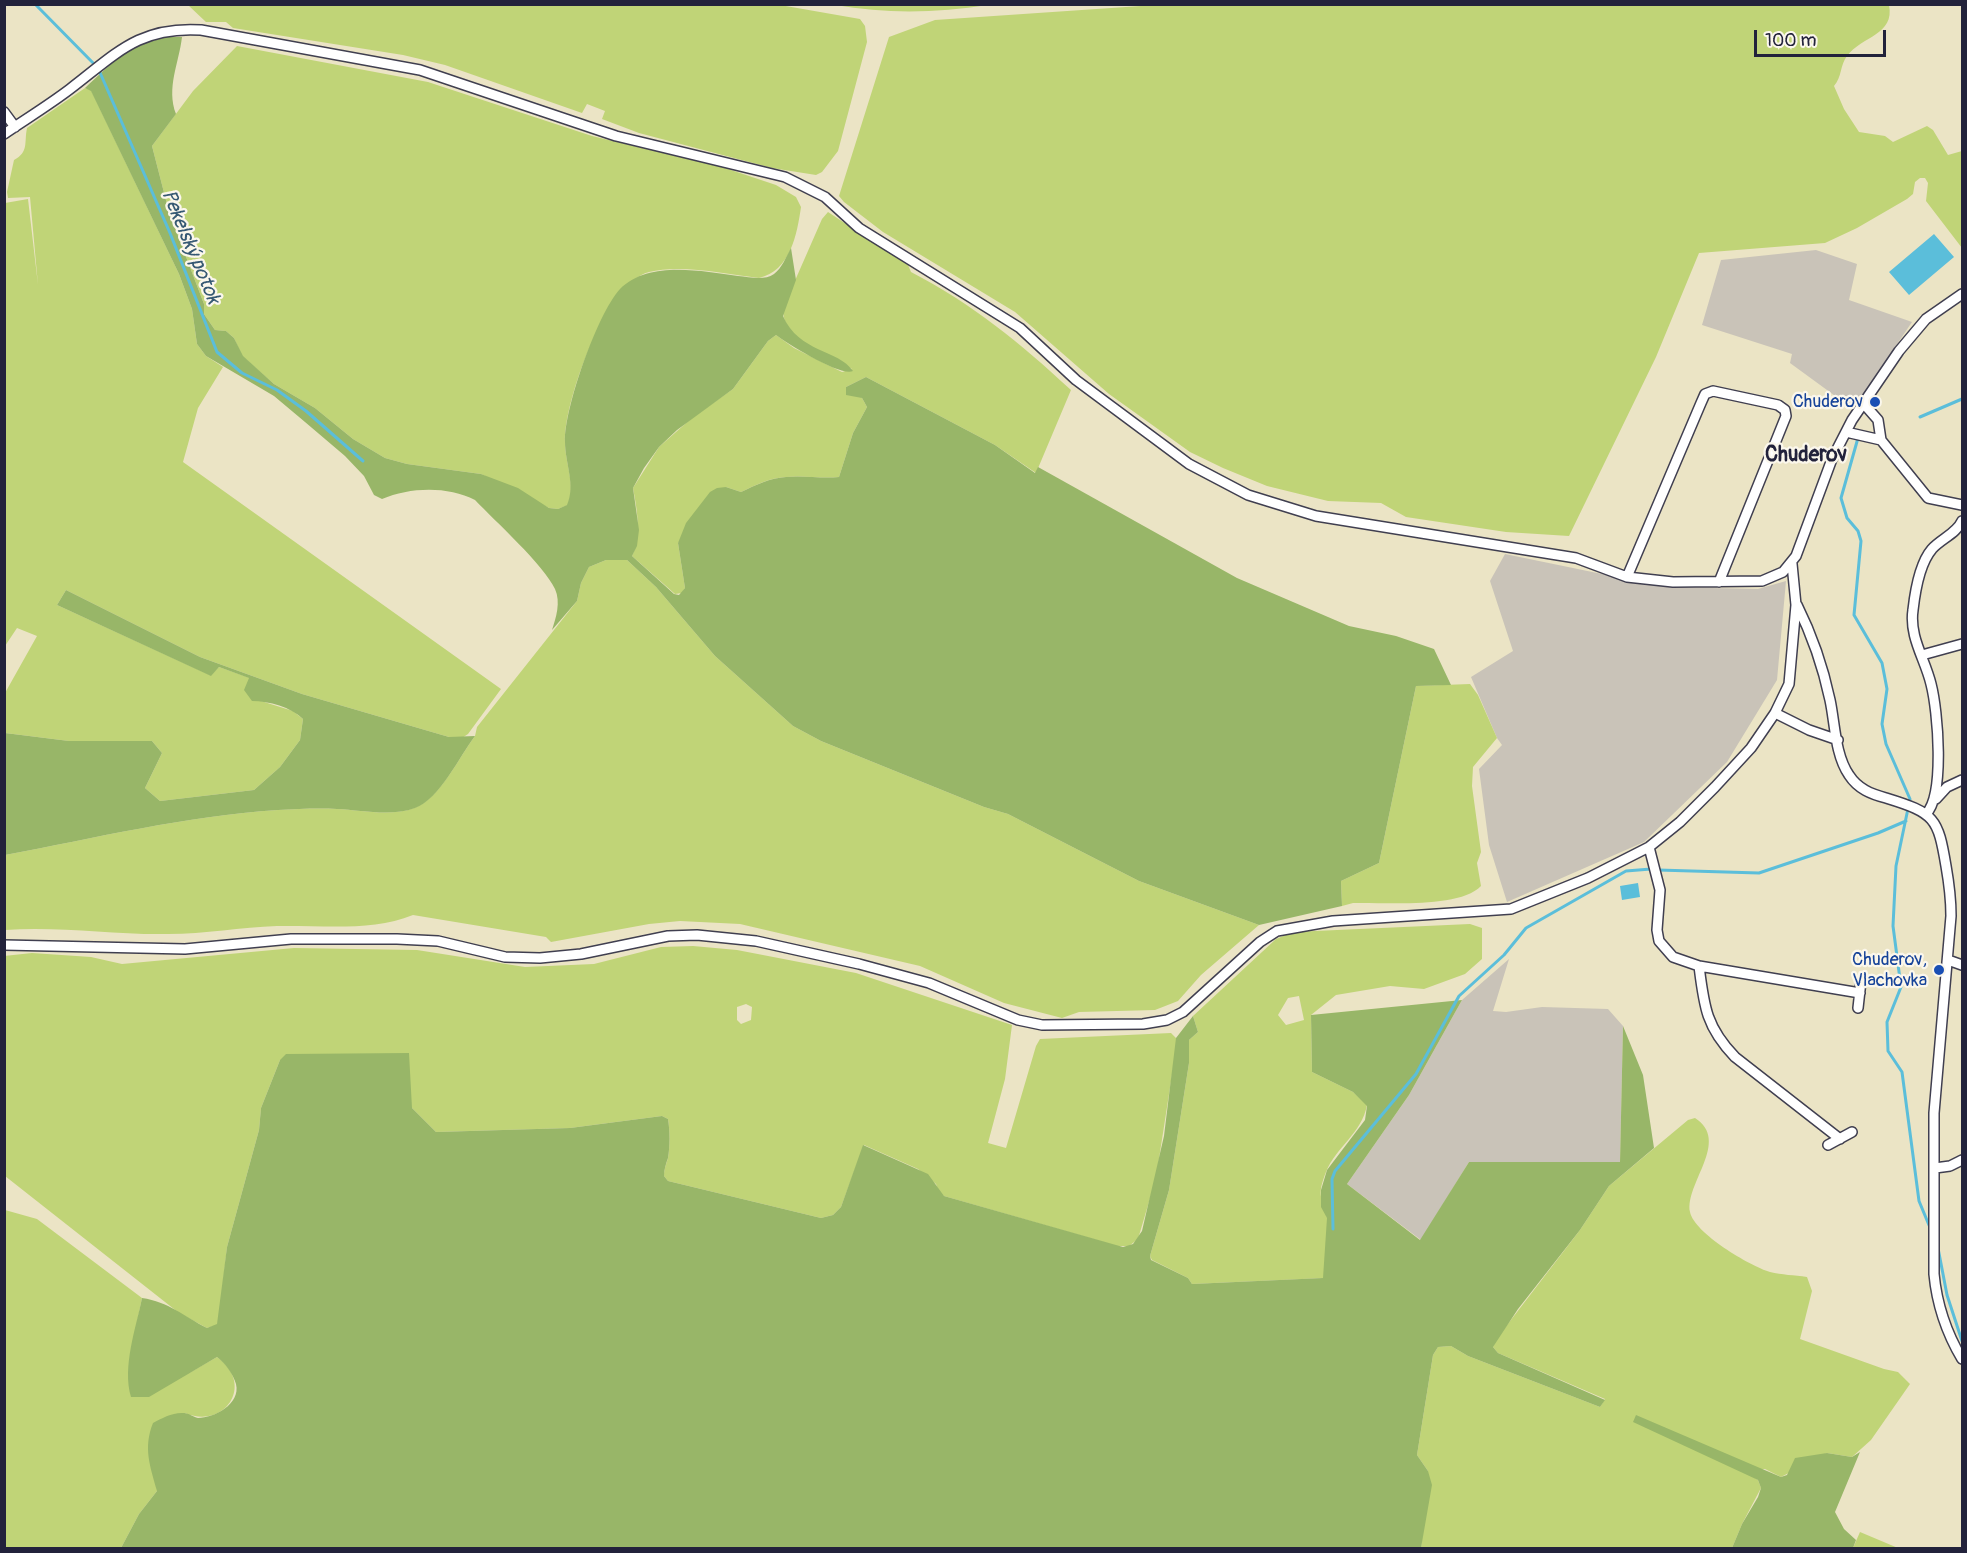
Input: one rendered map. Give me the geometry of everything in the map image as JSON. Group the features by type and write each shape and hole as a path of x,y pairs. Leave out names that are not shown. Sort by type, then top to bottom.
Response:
{"street":[{"path":"4,134 90,73 100,63 137,39 174,30 201,30 294,45 420,70 616,136 785,177 825,197 859,228 1020,328 1077,380 1189,464 1248,495 1316,516 1576,558 1627,577 1673,582 1762,581 1773,578 1792,564"},
{"path":"4,112 15,127"},
{"path":"4,945 185,949 291,939 397,939 438,941 505,957 540,958 581,954 668,936 697,935 756,941 859,964 929,983 1018,1020 1042,1025 1143,1024 1167,1020 1183,1012 1260,942 1277,931 1333,921 1511,909 1588,878 1649,847 1680,822 1751,748 1775,713 1789,684 1796,603 1792,564 1833,459 1850,433 1863,403 1909,338 1926,319 1962,294"},
{"path":"1627,577 1701,403 1706,394 1713,391 1778,405 1785,410 1786,416 1719,582"},
{"path":"1863,403 1928,498 1962,505"},
{"path":"1850,433 1868,437 1880,430"},
{"path":"1936,799 1938,783 1935,705 1911,623 1919,580 1931,550 1962,521"},
{"path":"1796,603 1810,632 1830,698 1838,740 1848,774 1867,793 1911,806 1926,814 1936,823 1943,839 1951,892 1948,960 1934,1113 1934,1250 1936,1299 1943,1321 1962,1359"},
{"path":"1922,655 1962,644"},
{"path":"1775,713 1809,730 1838,740"},
{"path":"1926,814 1947,788 1962,780"},
{"path":"1649,847 1660,890 1657,930 1659,941 1673,957 1698,966 1860,993"},
{"path":"1948,960 1962,965"},
{"path":"1698,966 1706,1013 1712,1029 1722,1044 1735,1057 1840,1139"},
{"path":"1858,1008 1861,981"},
{"path":"1828,1145 1852,1132"},
{"path":"1935,1168 1950,1166 1962,1160"}],"shaded area":[{"path":"1816,250 1857,264 1849,300 1912,322 1853,409 1790,363 1792,354 1702,325 1721,260"},
{"path":"1505,554 1665,587 1758,589 1786,581 1777,680 1727,762 1644,842 1507,902 1489,845 1479,769 1502,745 1471,677 1513,651 1490,581"},
{"path":"1509,959 1493,1011 1506,1012 1542,1007 1608,1009 1623,1026 1620,1162 1469,1162 1421,1240 1347,1184 1409,1095 1462,1000"}],"green space":[{"path":"1170,4 1889,5 1890,15 1887,23 1847,56 1834,86 1844,109 1859,132 1885,136 1893,142 1927,126 1933,130 1948,155 1962,151 1962,248 1926,201 1928,183 1925,178 1920,178 1915,182 1913,194 1907,199 1857,228 1825,243 1699,253 1656,357 1569,536 1506,532 1406,517 1381,503 1328,501 1267,486 1190,452 1109,394 1015,312 883,232 839,196 889,37 935,20"},
{"path":"188,5 780,5 860,19 865,26 867,42 838,151 822,172 816,175 772,168 639,133 602,119 605,111 587,104 582,113 445,65 403,55 233,28 226,22 206,22"},
{"path":"835,5 988,5 950,10 912,11 873,10"},
{"path":"167,37 182,37 172,95 176,114 152,146 169,212 204,304 204,314 215,330 226,331 234,338 243,356 274,384 315,408 353,439 385,458 407,464 481,474 518,488 549,508 558,509 567,505 569,497 570,482 565,442 566,427 576,386 592,340 611,301 620,289 645,274 660,271 692,270 752,278 766,277 779,269 791,248 796,280 783,316 799,337 808,344 838,358 853,371 847,372 827,365 776,335 768,341 733,389 677,430 659,447 644,468 633,488 639,530 637,546 632,556 674,594 679,595 685,588 678,543 686,523 710,492 726,487 741,492 763,482 780,478 839,477 853,433 867,407 862,398 846,395 846,387 866,377 995,445 1035,473 1038,467 1237,578 1349,626 1396,636 1434,649 1451,685 1416,686 1379,863 1341,881 1342,906 1259,925 1139,881 1008,814 984,807 821,741 793,726 715,656 656,587 627,560 606,560 589,567 581,583 577,601 552,630 558,605 555,589 541,568 475,500 441,490 417,490 382,499 374,495 364,476 345,456 274,396 206,356 197,344 192,309 179,274 91,91 85,88 113,62 131,50"},
{"path":"237,46 428,82 592,136 725,168 776,185 796,197 801,207 794,240 785,260 778,268 759,278 704,270 661,270 649,272 633,281 618,297 590,346 572,400 565,442 571,482 568,505 558,509 549,508 481,474 407,464 385,458 353,439 315,408 274,384 242,356 234,338 226,331 215,330 204,314 204,304 169,212 152,146 193,91"},
{"path":"85,88 91,90 179,274 192,309 197,344 206,356 223,367 198,408 183,462 501,689 468,734 462,738 449,737 302,694 200,657 66,590 57,605 210,675 219,667 250,678 261,701 293,711 303,719 300,740 280,767 254,790 160,801 145,788 162,753 152,741 69,741 5,733 5,693 37,636 17,628 5,646 5,203 28,199 38,285 30,197 8,198 7,192 14,160 24,150 27,128"},
{"path":"828,212 908,265 911,272 976,311 1033,356 1071,390 1036,473 995,445 866,377 846,387 862,398 867,407 853,433 839,477 780,478 763,482 741,492 726,487 678,543 685,588 682,593 675,594 632,556 638,532 633,488 659,447 693,417 733,389 768,341 776,335 794,348 842,372 852,369 808,346 790,329 784,319 783,308 822,219"},
{"path":"606,560 627,560 656,587 715,656 793,726 821,741 984,807 1008,814 1139,881 1259,925 1201,975 1178,1001 1155,1010 1079,1012 1062,1018 1004,1003 920,966 740,924 680,921 649,924 551,942 546,937 413,915 363,926 277,926 182,934 46,929 5,930 5,855 209,817 308,809 396,812 414,808 423,803 441,787 475,736 477,727 577,601 581,583 589,567"},
{"path":"66,590 200,657 302,694 449,737 475,736 433,796 406,811 386,813 315,809 243,813 141,828 5,855 5,733 69,741 152,741 162,753 145,788 160,801 254,790 280,767 300,740 303,719 279,706 252,701 244,690 249,678 219,667 211,676 57,605"},
{"path":"1470,684 1478,695 1497,738 1473,767 1472,786 1481,852 1477,863 1481,886 1456,898 1439,901 1353,903 1342,906 1341,881 1379,863 1416,686"},
{"path":"1470,924 1482,928 1482,959 1465,974 1424,989 1390,986 1336,995 1311,1015 1312,1072 1353,1092 1367,1105 1360,1124 1330,1163 1322,1186 1321,1195 1328,1223 1324,1278 1192,1284 1188,1278 1152,1260 1150,1256 1169,1190 1189,1063 1189,1040 1198,1032 1193,1016 1276,939 1293,932","holes":["1299,996 1304,1020 1286,1025 1278,1015 1288,998"]},
{"path":"693,946 737,950 856,973 1012,1025 1005,1079 988,1143 1006,1148 1040,1039 1171,1033 1176,1038 1176,1049 1156,1178 1138,1239 1129,1246 1117,1246 944,1196 939,1193 936,1184 918,1169 864,1145 841,1207 833,1215 821,1218 668,1181 664,1176 669,1153 669,1128 668,1119 662,1116 570,1128 436,1132 412,1108 280,1060 261,1108 259,1130 227,1247 219,1319 217,1325 207,1328 179,1313 5,1176 4,956 32,953 91,957 122,964 294,948 417,950 525,967 594,964 661,947","holes":["746,1004 752,1007 751,1020 741,1024 737,1020 737,1007"]},
{"path":"1462,1000 1409,1095 1347,1184 1420,1240 1469,1162 1620,1162 1623,1026 1643,1075 1654,1148 1609,1186 1580,1230 1518,1309 1493,1347 1498,1353 1605,1400 1600,1407 1468,1356 1451,1346 1438,1347 1433,1355 1417,1455 1428,1471 1432,1485 1421,1548 121,1548 139,1514 157,1491 148,1449 153,1423 176,1413 186,1413 198,1418 211,1416 225,1409 234,1398 235,1380 217,1357 149,1397 131,1397 129,1360 142,1298 168,1306 207,1328 217,1324 227,1247 259,1130 261,1108 280,1060 286,1054 409,1053 412,1108 436,1132 570,1128 662,1116 668,1119 669,1128 669,1153 664,1176 668,1181 821,1218 833,1215 841,1207 863,1145 928,1174 944,1196 1123,1247 1133,1244 1142,1231 1164,1136 1176,1038 1193,1016 1198,1032 1189,1040 1189,1063 1169,1190 1150,1256 1151,1260 1188,1278 1192,1284 1323,1278 1327,1218 1321,1207 1321,1190 1327,1170 1365,1120 1367,1106 1353,1092 1312,1072 1311,1015"},
{"path":"1695,1118 1705,1127 1709,1138 1708,1150 1690,1201 1690,1212 1701,1229 1724,1248 1761,1269 1779,1274 1807,1277 1812,1291 1800,1339 1898,1372 1910,1384 1871,1440 1852,1457 1827,1453 1781,1477 1765,1469 1744,1471 1758,1480 1761,1488 1732,1548 1421,1548 1428,1471 1417,1455 1433,1355 1438,1347 1451,1346 1468,1356 1600,1407 1605,1399 1498,1353 1493,1347 1494,1342 1580,1230 1609,1186 1688,1120"},
{"path":"5,1210 37,1219 142,1298 132,1347 189,1373 217,1357 228,1368 234,1380 234,1392 230,1402 223,1410 199,1417 185,1413 157,1491 139,1514 121,1548 5,1548"},
{"path":"1636,1415 1781,1477 1787,1475 1795,1458 1827,1453 1852,1457 1860,1452 1835,1512 1844,1529 1856,1540 1853,1548 1732,1548 1742,1524 1758,1497 1761,1488 1758,1480 1633,1422"},
{"path":"1860,1532 1898,1548 1853,1548"}],"water":[{"path":"1934,234 1954,257 1909,295 1889,272"},
{"path":"1638,883 1640,897 1622,900 1620,886"}],"waterway":[{"name":"Pekelský potok","path":"35,4 98,68 170,233 217,352 242,373 277,390 306,411 363,461"},
{"path":"1920,417 1962,399"},
{"path":"1858,438 1841,498 1847,518 1858,531 1861,541 1854,615 1882,663 1887,689 1882,724 1886,744 1910,799 1896,866 1893,926 1901,987 1887,1022 1888,1051 1902,1072 1919,1201 1931,1230"},
{"path":"1658,870 1759,873 1878,833 1906,821"},
{"path":"1333,1229 1332,1179 1335,1171 1416,1074 1459,996 1504,955 1526,928 1626,871 1651,869"},
{"path":"1938,1248 1947,1295 1962,1341"}],"place":[{"name":"Chuderov","path":"1875,402"},
{"name":"Chuderov, Vlachovka","path":"1939,970"}],"district":[{"name":"Chuderov","path":"1806,456"}]}
